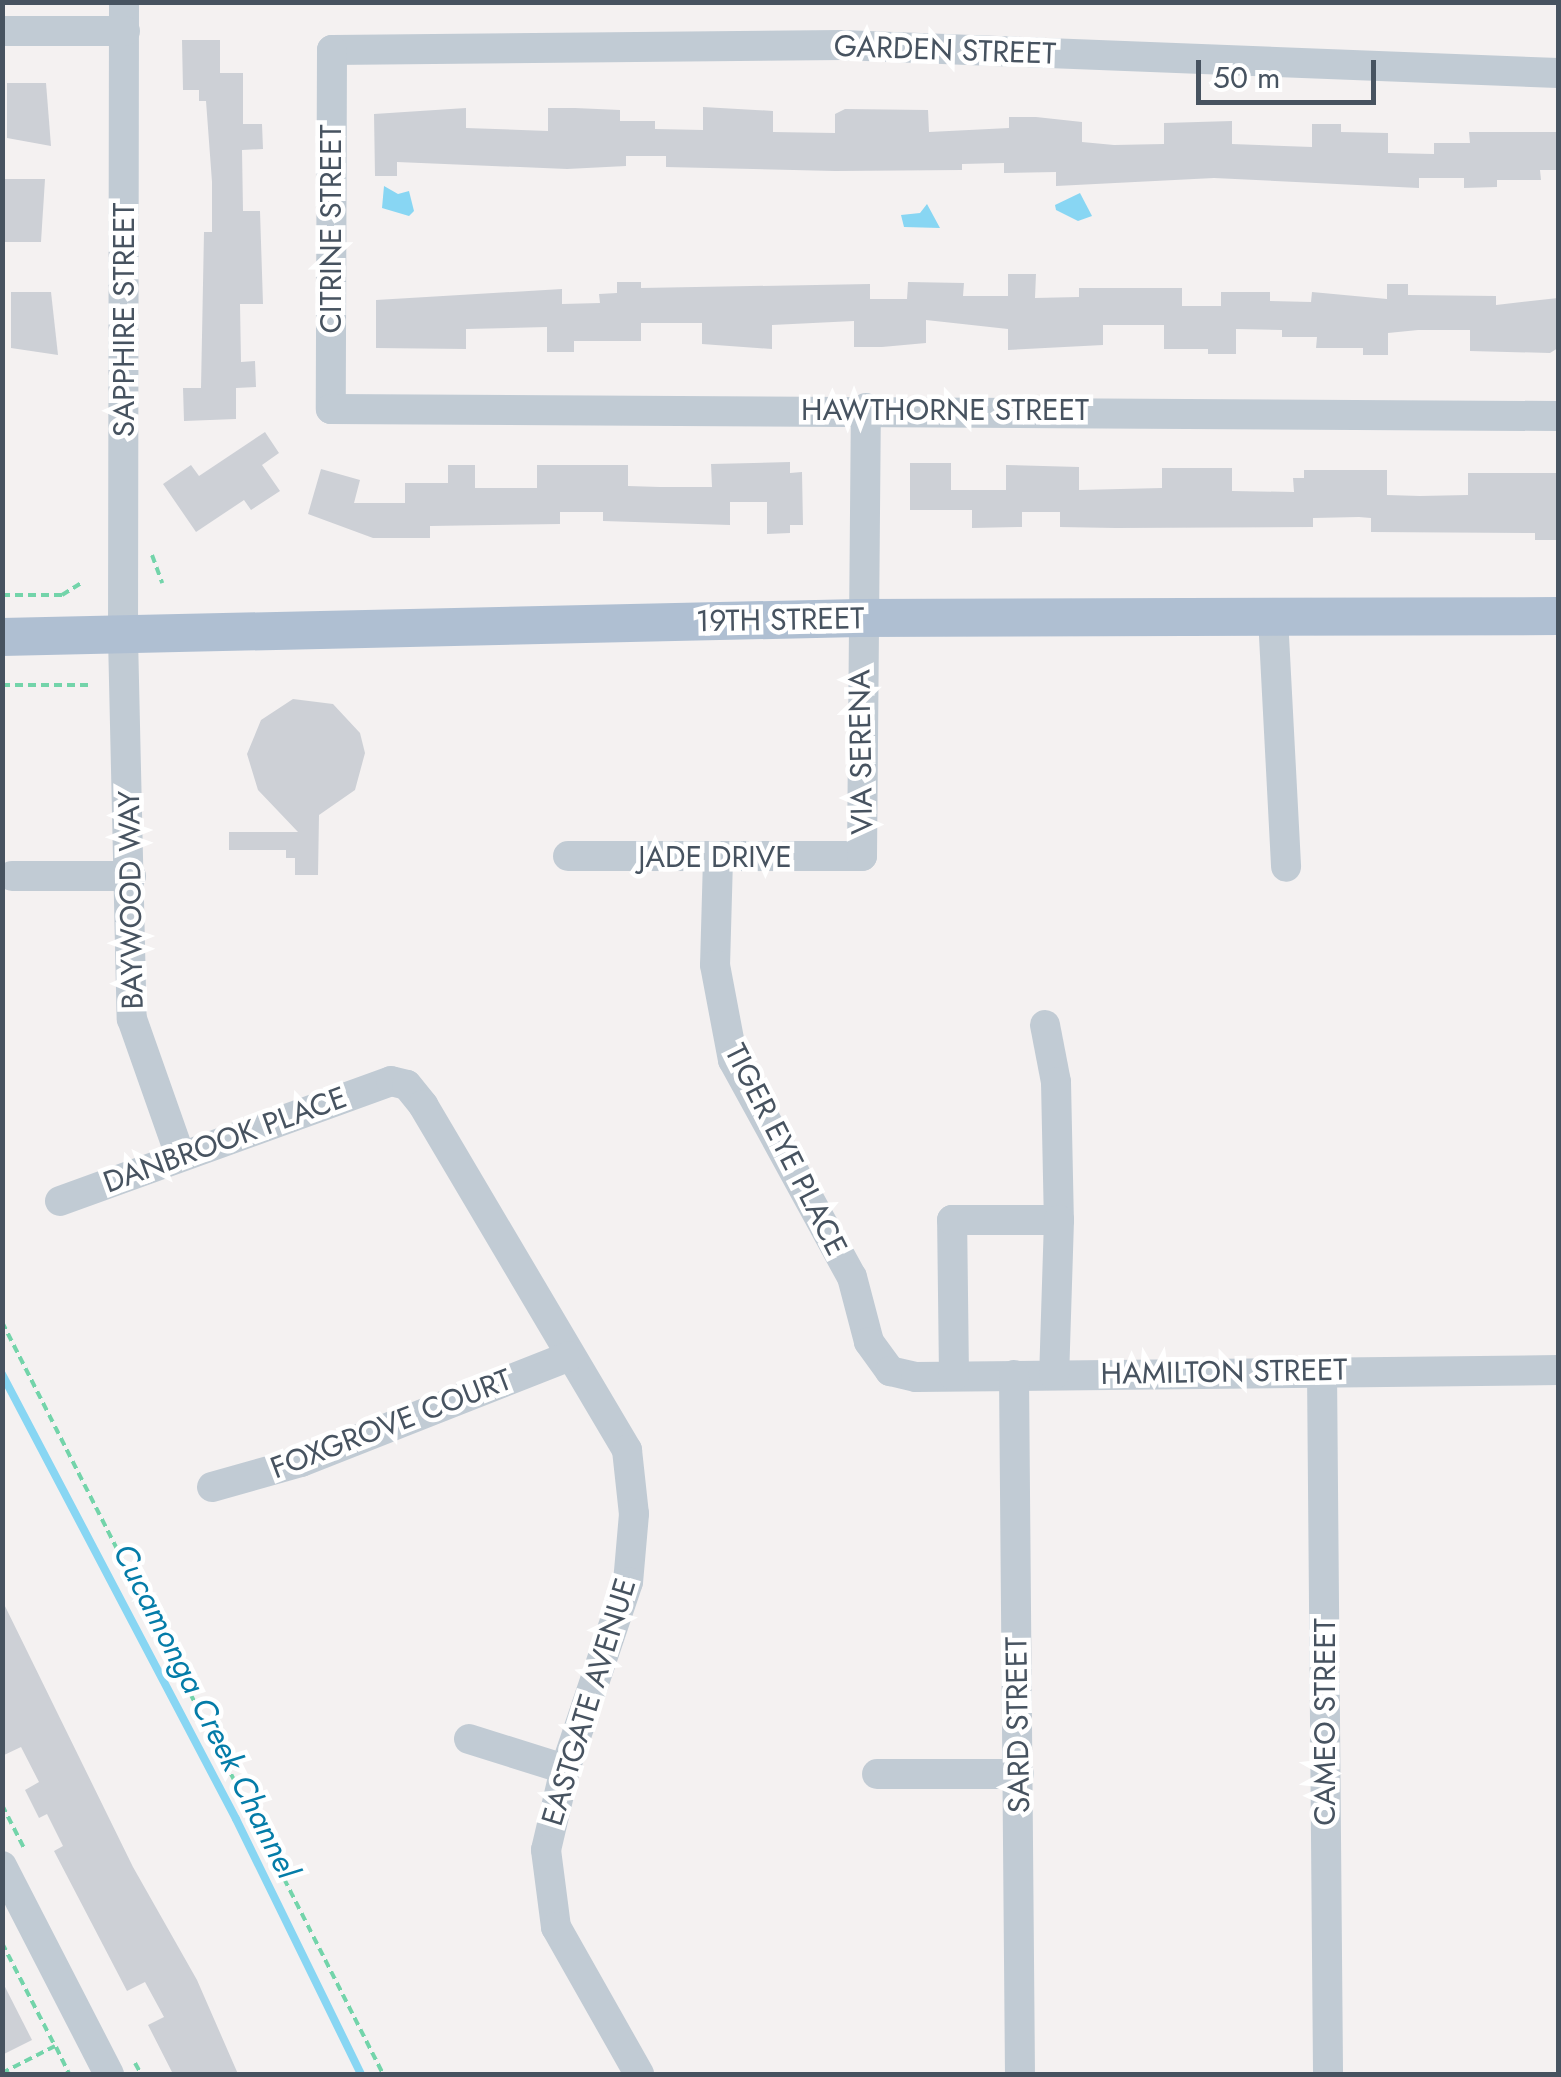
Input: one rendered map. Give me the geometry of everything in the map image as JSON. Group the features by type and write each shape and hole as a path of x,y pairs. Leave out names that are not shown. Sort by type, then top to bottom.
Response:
{"main road":[{"name":"19TH STREET","path":"2,638 860,618 1558,616"}],"street":[{"path":"2,30 124,17"},
{"name":"SAPPHIRE STREET","path":"123,637 124,17"},
{"name":"GARDEN STREET","path":"332,50 842,45 1558,72"},
{"name":"CITRINE STREET","path":"331,409 332,50"},
{"name":"HAWTHORNE STREET","path":"331,409 866,408 1558,416"},
{"name":"VIA SERENA","path":"862,856 860,618 866,408"},
{"path":"1272,617 1286,867"},
{"name":"BAYWOOD WAY","path":"123,637 132,1019 180,1155"},
{"name":"JADE DRIVE","path":"568,856 862,856"},
{"name":"TIGER EYE PLACE","path":"718,858 715,964 733,1060 852,1277 869,1342 890,1371"},
{"path":"12,876 130,876"},
{"path":"1046,1025 1056,1082 1059,1220 1054,1374"},
{"name":"DANBROOK PLACE","path":"60,1201 391,1081"},
{"name":"EASTGATE AVENUE","path":"391,1081 407,1085 423,1104 627,1450 634,1514 628,1582 565,1769 546,1850 556,1927 639,2074"},
{"path":"954,1376 952,1220 1059,1220"},
{"name":"FOXGROVE COURT","path":"212,1487 301,1462 570,1356"},
{"name":"CAMEO STREET","path":"1322,1370 1328,2074"},
{"name":"HAMILTON STREET","path":"890,1371 954,1376 1558,1370"},
{"name":"SARD STREET","path":"1014,1375 1020,2074"},
{"path":"469,1739 565,1769"},
{"path":"877,1774 1019,1774"},
{"path":"2,1866 99,2071"}],"path":[{"path":"2,595 62,595 83,582"},
{"path":"2,685 88,685"},
{"path":"2,1322 383,2074"},
{"path":"2,1943 69,2074"},
{"path":"2,2074 55,2046"}],"water":[{"path":"384,186 398,194 409,191 414,211 409,216 382,208"},
{"path":"1080,193 1092,216 1078,221 1056,210 1055,205"},
{"path":"927,204 940,228 904,227 901,215 920,213"}],"building":[{"path":"182,40 220,40 220,73 243,73 243,124 262,124 263,149 242,150 243,211 260,211 263,304 240,304 241,362 255,361 256,387 236,388 236,419 184,421 183,388 201,388 204,232 212,232 212,182 206,101 199,101 199,90 183,90"},
{"path":"7,83 46,83 51,146 7,138"},
{"path":"703,107 773,111 773,132 835,133 835,114 845,109 928,110 929,132 1009,128 1009,117 1036,117 1082,122 1082,142 1114,145 1164,144 1164,123 1232,121 1232,144 1312,147 1312,124 1341,124 1341,132 1388,133 1388,153 1434,154 1434,143 1470,143 1469,132 1558,132 1558,170 1540,170 1541,180 1497,180 1497,187 1464,188 1464,178 1419,178 1419,188 1214,178 1056,186 1056,172 1004,173 1004,163 962,164 962,170 835,171 666,167 666,156 626,156 626,166 567,169 397,162 397,176 375,176 374,114 466,108 466,128 548,131 548,108 620,110 620,121 655,121 655,129 703,130"},
{"path":"5,179 45,179 41,242 2,242"},
{"path":"1008,274 1036,274 1035,298 1079,297 1079,288 1182,288 1182,306 1221,306 1221,292 1270,292 1270,301 1311,302 1312,292 1387,299 1387,284 1408,284 1408,295 1496,296 1496,305 1558,298 1558,348 1550,353 1470,351 1470,330 1418,330 1388,333 1388,355 1363,355 1363,348 1316,348 1317,337 1282,337 1282,330 1236,329 1236,354 1208,354 1208,349 1164,349 1164,325 1103,325 1103,345 1008,350 1008,329 926,320 926,343 882,347 854,347 854,321 772,325 772,349 702,344 702,323 641,323 641,341 574,341 574,352 547,352 547,327 466,329 466,349 376,348 376,300 562,289 562,304 600,303 599,294 617,293 617,282 641,282 641,288 870,284 870,299 907,299 908,282 964,283 963,296 1008,296"},
{"path":"11,292 51,292 58,355 11,348"},
{"path":"265,432 279,453 262,465 280,491 251,510 244,500 196,532 163,484 191,465 199,476"},
{"path":"790,462 790,473 802,472 803,525 790,525 790,533 767,534 767,502 730,502 730,525 603,521 603,512 560,512 560,524 430,526 430,538 373,538 308,514 321,469 360,480 354,503 405,503 405,483 448,483 448,465 475,465 475,488 537,488 537,465 628,465 628,486 712,487 711,464"},
{"path":"910,463 951,463 951,490 1006,490 1006,465 1079,467 1079,490 1162,488 1162,468 1232,468 1232,491 1294,492 1293,478 1304,478 1304,470 1387,470 1387,495 1420,496 1468,495 1468,473 1558,473 1558,540 1535,540 1535,533 1371,532 1371,518 1359,517 1313,518 1313,527 1116,528 1060,527 1060,512 1022,512 1022,527 972,528 972,510 910,510"},
{"path":"293,699 333,704 360,733 365,753 355,790 319,815 318,875 295,875 295,858 286,858 286,850 229,850 229,832 298,832 258,790 247,754 261,720"},
{"path":"2,1600 133,1867 197,1980 238,2074 173,2074 148,2025 164,2017 145,1982 127,1991 54,1851 63,1846 47,1814 39,1818 25,1790 39,1782 21,1747 2,1756"},
{"path":"2,1981 32,2040 2,2055"}],"waterway":[{"name":"Cucamonga Creek Channel","path":"2,1374 236,1819 361,2074"}]}
